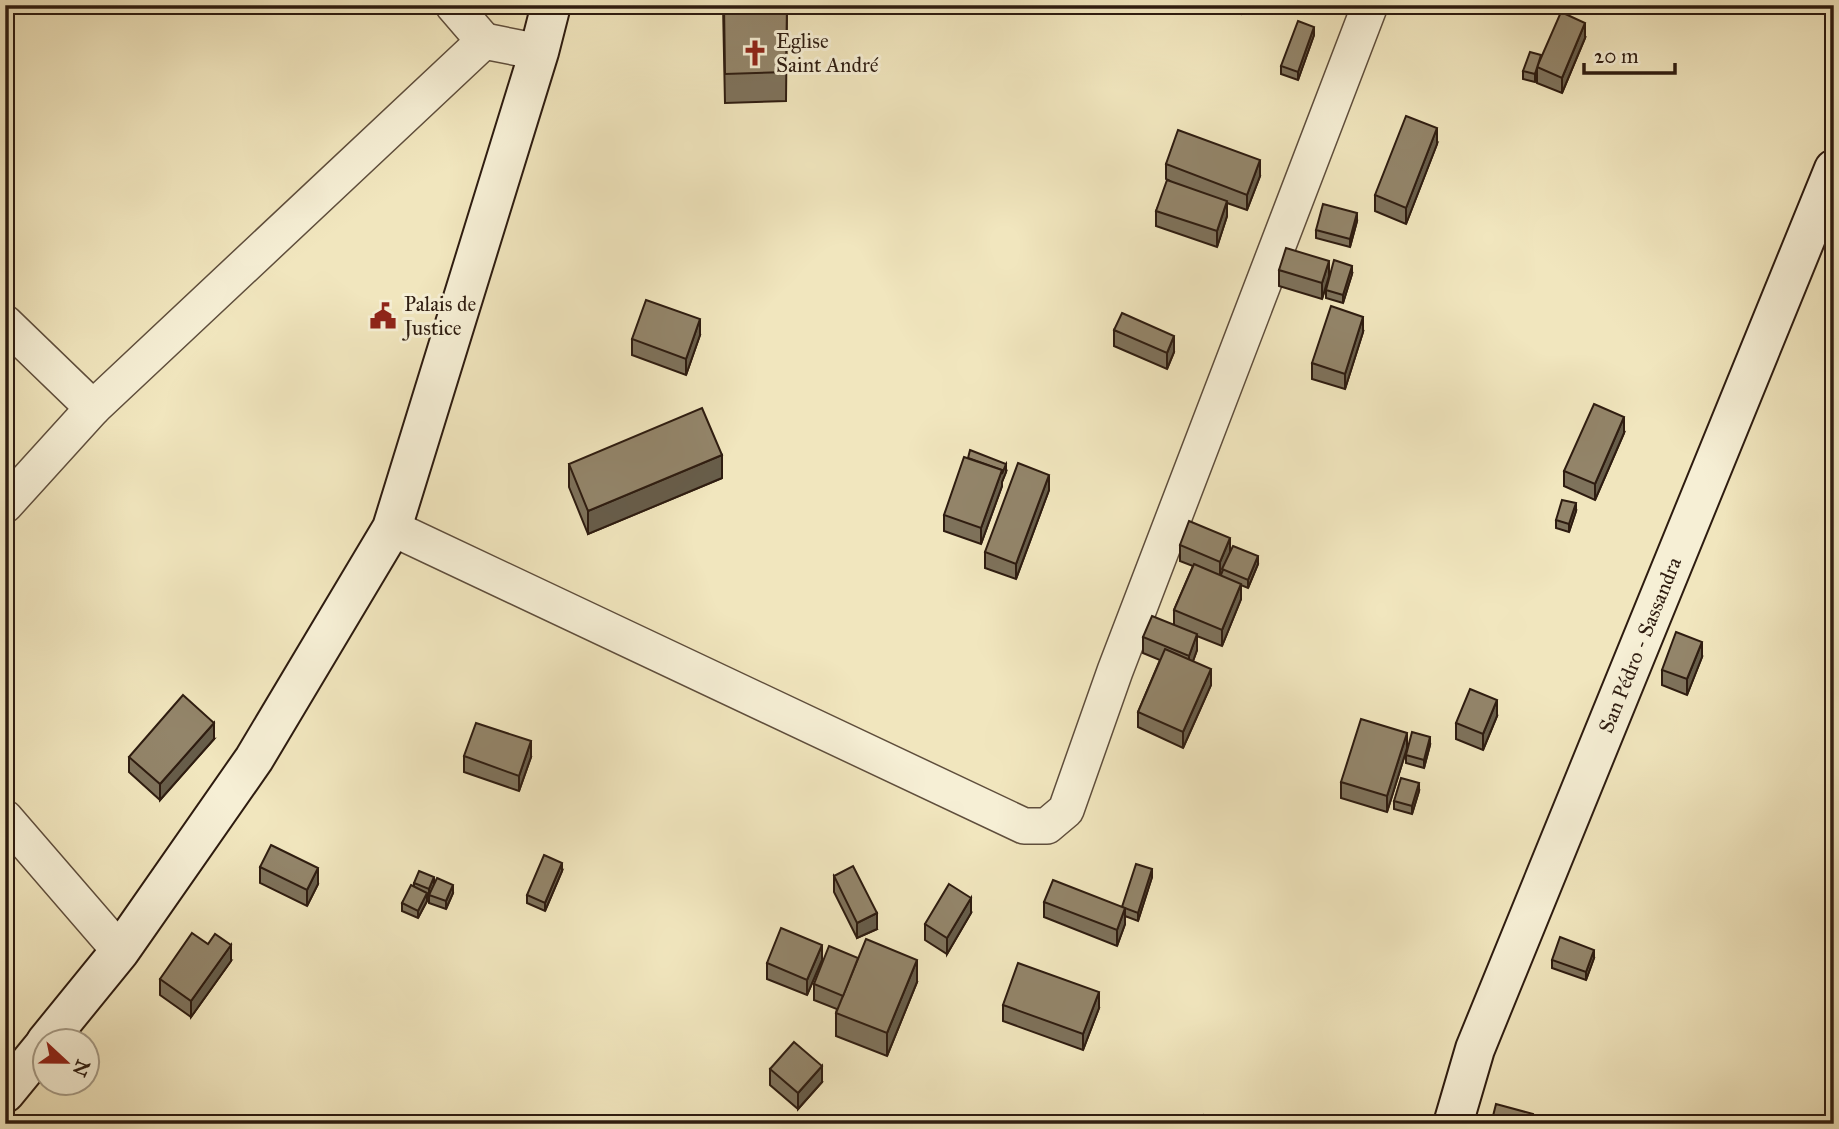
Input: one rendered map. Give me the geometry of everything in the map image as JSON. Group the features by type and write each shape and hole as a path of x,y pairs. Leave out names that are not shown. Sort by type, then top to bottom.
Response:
{"street":[{"path":"453,5 484,41 539,52"},
{"path":"57,1028 120,951 254,759 392,528 539,52 551,5"},
{"path":"392,528 1024,826 1047,827 1066,810 1120,658 1370,5"},
{"path":"5,505 93,408 484,41"},
{"name":"San Pédro - Sassandra","path":"1453,1124 1475,1049 1834,169"},
{"path":"5,323 93,408"},
{"path":"5,818 120,951"},
{"path":"5,1093 32,1059"}],"building":[{"name":"Eglise Saint André","path":"724,5 787,5 786,72 725,74"},
{"path":"1561,12 1585,23 1562,78 1537,67"},
{"path":"1298,21 1314,27 1298,72 1281,66"},
{"path":"1530,52 1541,55 1535,74 1523,71"},
{"path":"1406,116 1437,128 1406,208 1375,195"},
{"path":"1178,130 1260,160 1247,195 1166,164"},
{"path":"1167,180 1227,201 1217,231 1156,211"},
{"path":"1323,204 1357,213 1350,239 1316,230"},
{"path":"1286,248 1329,261 1322,283 1279,270"},
{"path":"1334,260 1352,266 1343,295 1326,290"},
{"path":"646,300 700,319 686,359 632,339"},
{"path":"1331,306 1363,317 1345,374 1312,363"},
{"path":"1122,313 1174,336 1167,353 1114,330"},
{"path":"1594,404 1624,417 1595,484 1564,471"},
{"path":"702,408 722,455 588,511 569,464"},
{"path":"970,450 1006,464 1002,474 1002,470 968,458"},
{"path":"964,457 1002,470 981,528 944,515"},
{"path":"1018,463 1049,475 1016,564 985,552"},
{"path":"1562,500 1576,503 1569,524 1556,520"},
{"path":"1189,521 1230,538 1220,562 1180,545"},
{"path":"1233,546 1258,556 1248,580 1222,569"},
{"path":"1194,564 1241,584 1222,630 1174,610"},
{"path":"1152,616 1197,634 1189,656 1143,637"},
{"path":"1676,632 1702,642 1687,679 1662,670"},
{"path":"1165,649 1211,669 1183,732 1138,712"},
{"path":"1470,689 1497,700 1483,734 1456,723"},
{"path":"183,695 214,723 160,784 129,757"},
{"path":"1361,719 1407,733 1387,796 1341,782"},
{"path":"476,723 531,741 519,776 464,756"},
{"path":"1412,732 1430,737 1424,760 1406,755"},
{"path":"1401,778 1419,783 1412,806 1394,801"},
{"path":"271,845 318,868 307,890 260,867"},
{"path":"544,855 562,863 545,903 527,895"},
{"path":"1136,864 1152,869 1138,913 1122,907"},
{"path":"853,866 877,913 857,923 834,876"},
{"path":"419,871 434,877 429,889 414,883"},
{"path":"437,878 453,885 446,901 429,895"},
{"path":"1053,880 1125,908 1117,930 1044,902"},
{"path":"949,884 971,898 947,938 925,924"},
{"path":"411,885 427,893 418,911 402,903"},
{"path":"781,928 822,945 807,980 767,963"},
{"path":"192,933 208,944 215,934 231,945 191,1001 160,979"},
{"path":"1560,937 1594,950 1586,972 1552,960"},
{"path":"866,939 917,960 887,1033 836,1013"},
{"path":"829,946 858,958 843,996 814,984"},
{"path":"1018,963 1099,992 1083,1034 1003,1005"},
{"path":"794,1042 822,1066 798,1093 770,1069"},
{"path":"1496,1104 1533,1114 1531,1124 1491,1124"},
{"path":"1204,1115 1242,1124 1202,1124"}],"place":[{"name":"Eglise Saint André","path":"755,53"},
{"name":"Palais de Justice","path":"383,316"}]}
